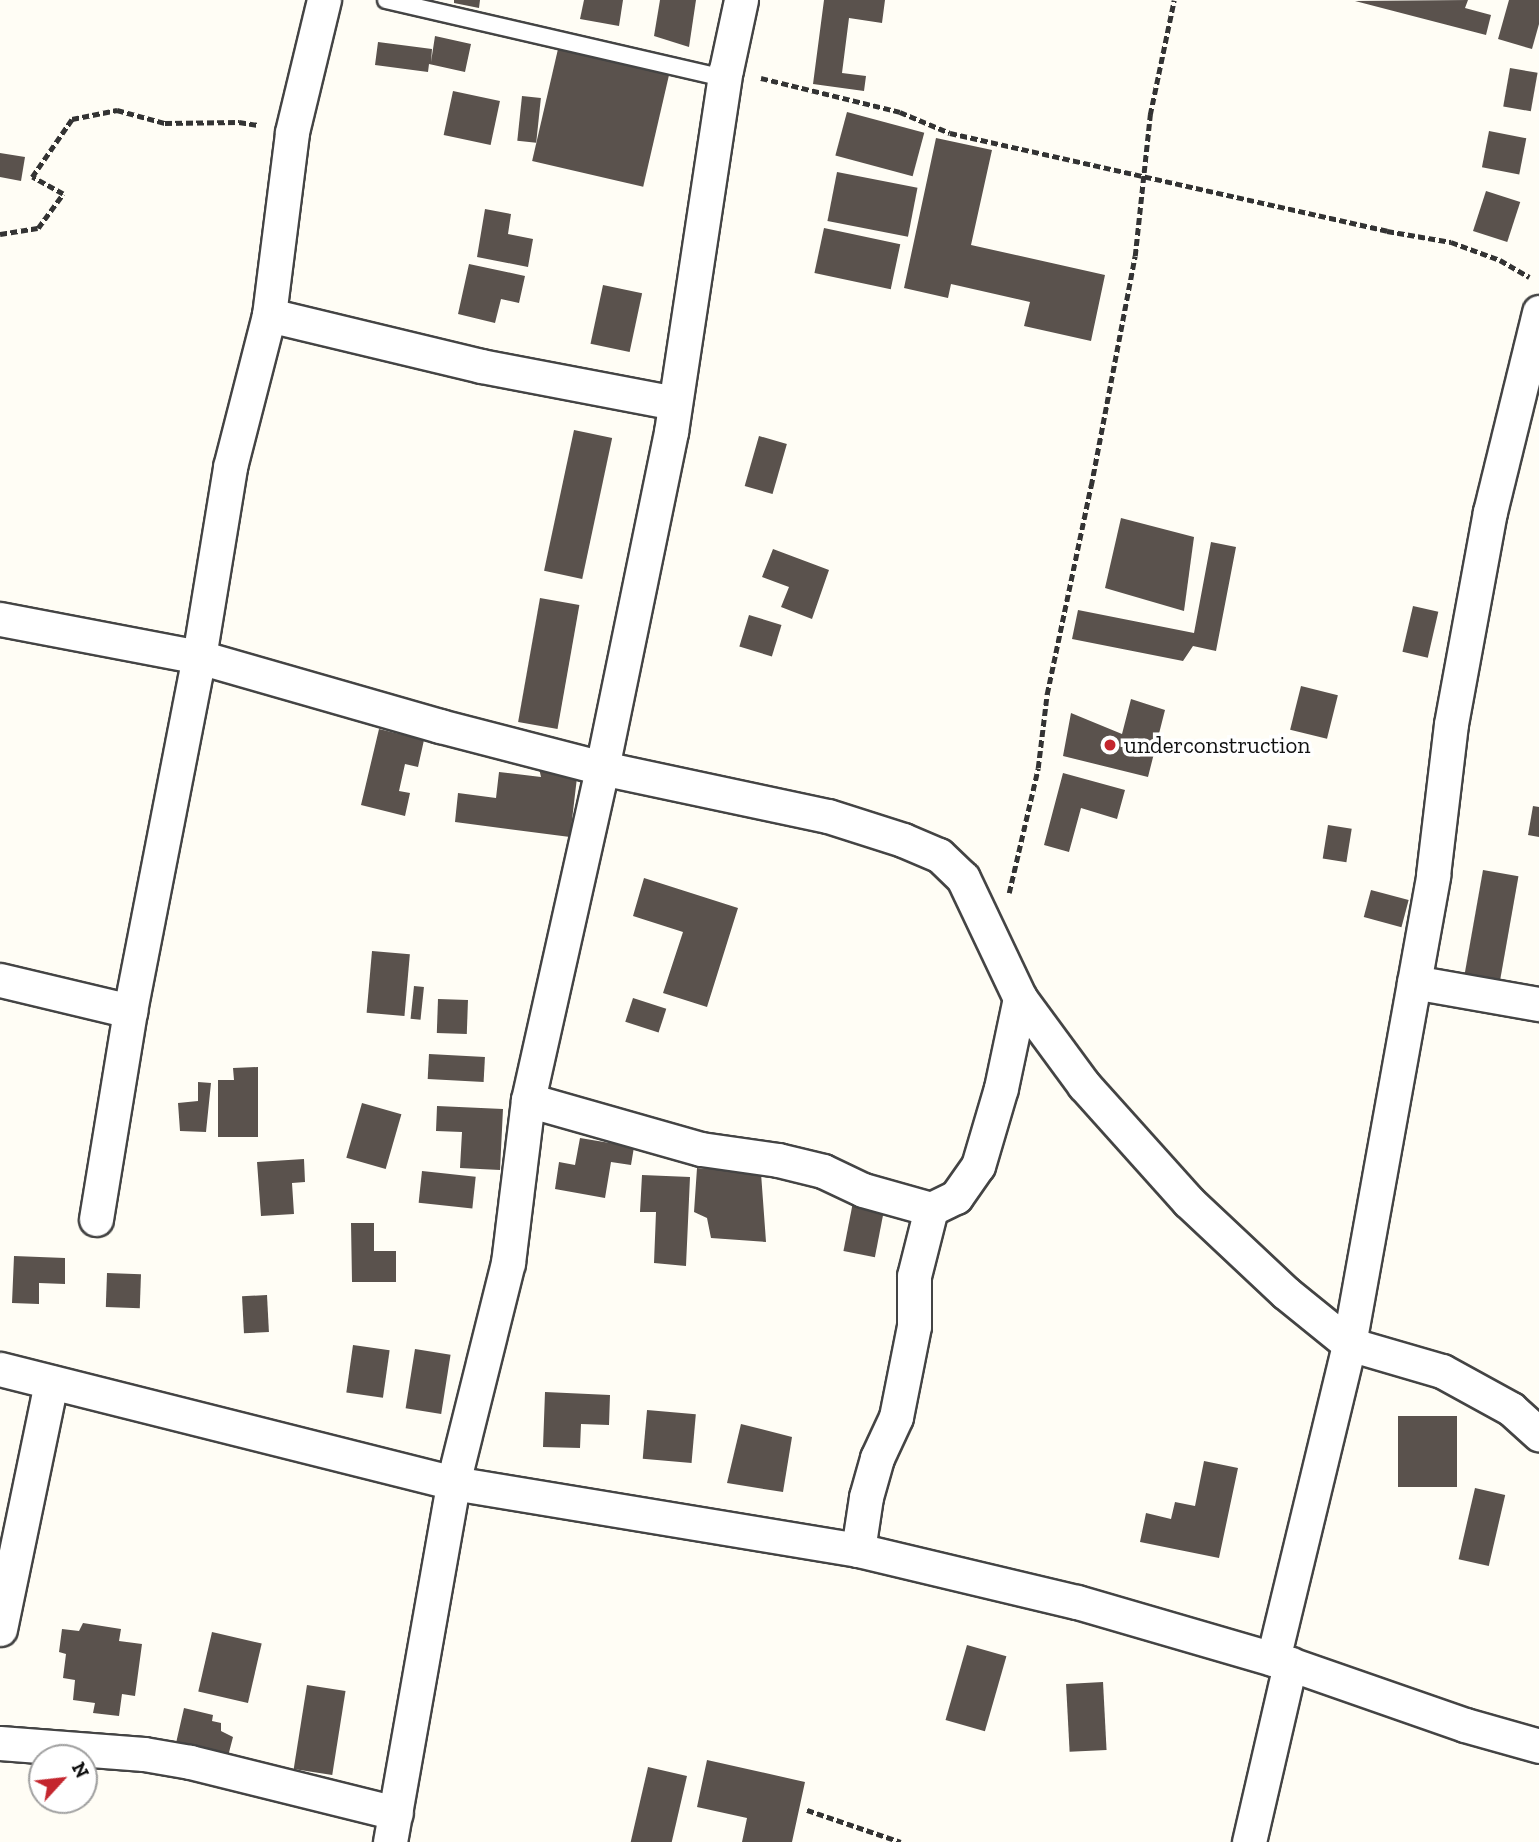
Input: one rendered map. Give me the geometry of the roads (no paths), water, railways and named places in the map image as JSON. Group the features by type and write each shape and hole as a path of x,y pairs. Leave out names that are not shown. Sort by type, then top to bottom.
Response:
{"street":[{"path":"96,1219 130,1011 199,657 230,467 269,315 292,132 324,0"},
{"path":"0,1743 144,1754 190,1762 393,1827 453,1483 508,1264 528,1100 602,768 675,403 725,74 741,0"},
{"path":"1249,1842 1281,1662 1349,1343 1433,875 1451,723 1490,512 1539,312"},
{"path":"269,315 481,366 675,403"},
{"path":"0,619 199,657 440,726 602,768 828,816 903,840 939,855 963,878 1020,998 1084,1085 1188,1200 1286,1293 1349,1343 1441,1371 1511,1409 1539,1434"},
{"path":"0,980 130,1011"},
{"path":"1414,982 1539,1004"},
{"path":"528,1100 701,1149 778,1160 823,1171 863,1190 931,1209 956,1197 978,1166 1002,1088 1020,998"},
{"path":"858,1550 866,1497 877,1458 897,1417 914,1326 914,1276 931,1209"},
{"path":"0,1369 453,1483 858,1550 1077,1602 1281,1662 1465,1726 1539,1746"},
{"path":"0,1629 51,1382"}],"lane":[{"path":"386,0 725,74"}],"place":[{"name":"underconstruction","path":"1110,745"}]}
